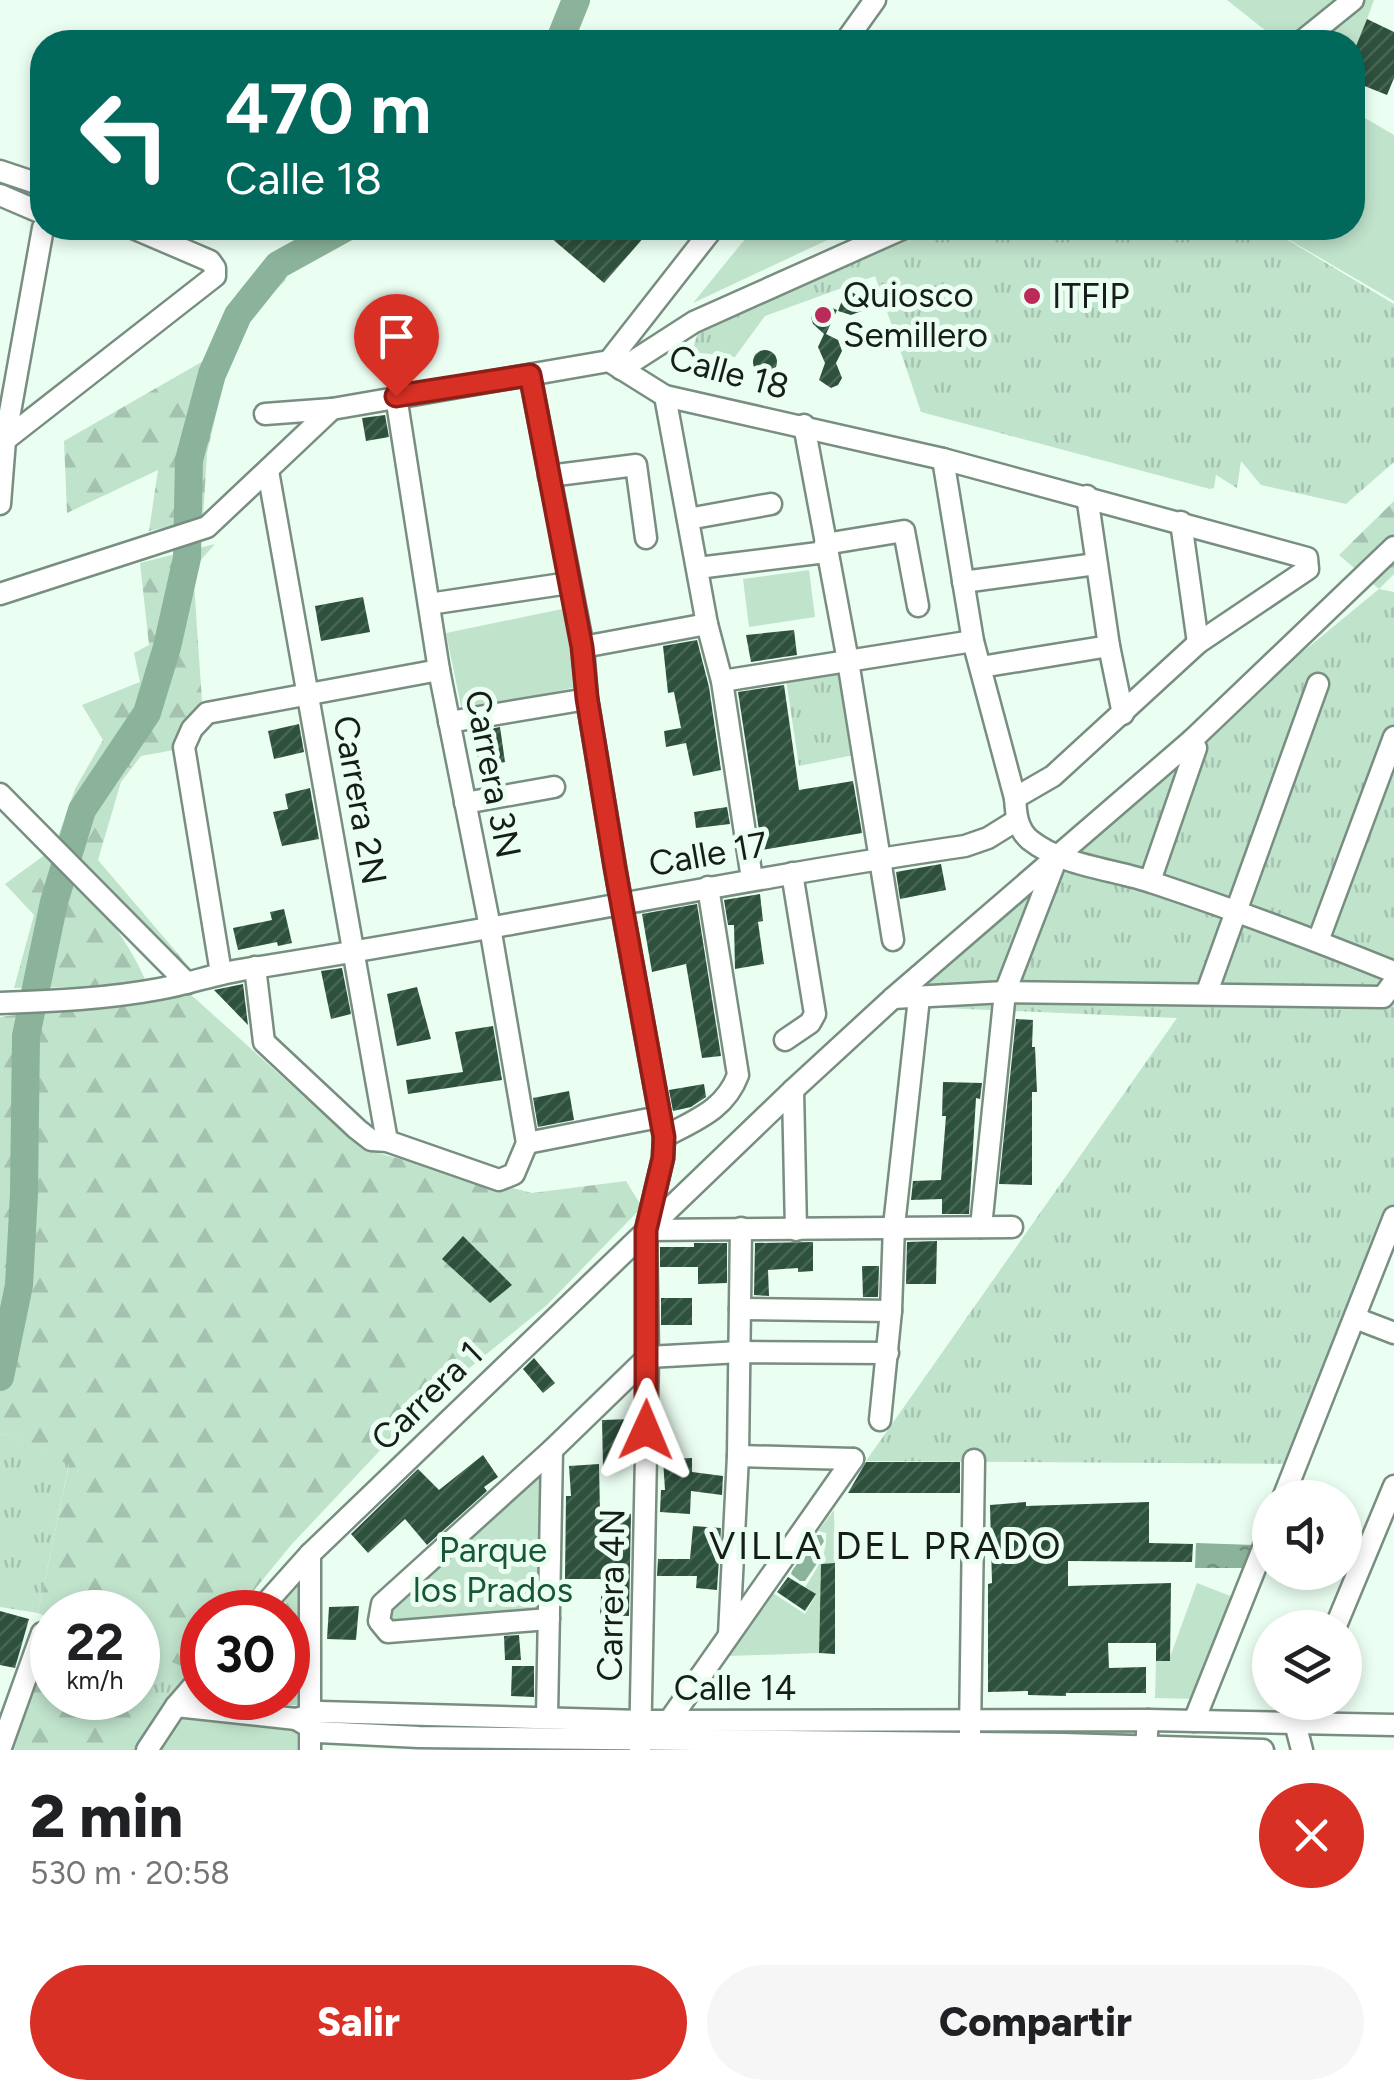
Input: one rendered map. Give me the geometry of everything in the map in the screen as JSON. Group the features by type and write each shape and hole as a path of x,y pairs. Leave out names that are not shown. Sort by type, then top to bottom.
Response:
{"street":[{"path":"854,30 876,0"},
{"path":"1316,30 1352,0"},
{"path":"0,171 30,181"},
{"path":"0,196 30,208"},
{"path":"0,504 3,439 41,240"},
{"path":"3,439 215,276 210,262 161,240"},
{"path":"615,365 704,240"},
{"path":"265,414 332,409 530,375 615,365 694,322 877,240"},
{"name":"Calle 18","path":"615,365 665,396 943,459 1307,558 1308,569 1198,644"},
{"name":"Carrera 4N","path":"530,375 582,647 587,698 662,1127 663,1158 646,1230 648,1357 640,1738"},
{"name":"Carrera 3N","path":"396,396 439,670 490,928 524,1153"},
{"path":"665,396 707,624 722,680 752,879"},
{"path":"0,594 207,527 332,409"},
{"path":"804,425 848,661 893,940"},
{"path":"943,459 973,642 1014,798 1016,820 1029,839 1058,856 1150,881 1394,972"},
{"path":"549,476 636,465 646,538"},
{"name":"Carrera 2N","path":"268,471 387,1141"},
{"path":"1088,496 1122,714"},
{"path":"688,520 771,504"},
{"path":"1014,798 1053,776 1198,644 1181,522"},
{"path":"698,568 904,532 918,606"},
{"name":"Carrera 1","path":"278,1590 310,1554 794,1090 894,998 1192,740 1394,547"},
{"path":"963,582 1096,564"},
{"path":"429,604 569,584"},
{"path":"582,647 707,624"},
{"path":"722,680 973,642"},
{"path":"981,668 1109,646"},
{"path":"221,972 184,747 192,729 207,713 439,670"},
{"path":"1207,992 1318,684"},
{"path":"449,722 587,698"},
{"path":"1318,941 1394,738"},
{"path":"1150,881 1196,748 1192,740"},
{"path":"466,803 554,787"},
{"path":"0,794 187,983"},
{"name":"Calle 17","path":"8,1003 64,1002 187,983 221,972 355,953 752,879 965,846 988,838 1016,820"},
{"path":"981,1227 1005,992 1058,856"},
{"path":"785,1040 815,1014 792,873"},
{"path":"255,968 264,1042 357,1129 370,1140 387,1141 500,1180 514,1174 524,1153 662,1127 716,1109 732,1093 738,1075 708,887"},
{"path":"894,998 1005,992 1383,997 1394,982"},
{"path":"880,1420 888,1353 894,1226 919,998"},
{"path":"794,1090 796,1230"},
{"path":"1290,1480 1394,1217"},
{"path":"646,1230 1012,1227"},
{"path":"729,1636 738,1456 741,1228"},
{"path":"740,1309 891,1311"},
{"path":"1354,1318 1394,1333"},
{"path":"550,1620 388,1632 378,1621 382,1604 648,1357 740,1352 888,1353"},
{"path":"548,1716 552,1450"},
{"path":"668,1721 853,1458 738,1456"},
{"path":"970,1746 974,1460"},
{"path":"1342,1610 1394,1486"},
{"path":"306,1728 310,1554"},
{"path":"1194,1721 1252,1576"},
{"path":"0,1750 30,1666"},
{"path":"146,1750 180,1701"},
{"name":"Calle 14","path":"176,1706 418,1743 527,1745 640,1738 749,1746 1263,1750"},
{"name":"Calle 14","path":"306,1728 548,1716 640,1738 668,1721 1148,1720 1394,1725"},
{"path":"1146,1747 1148,1720"},
{"path":"1296,1720 1302,1750"}],"green space":[{"path":"1227,0 1374,0 1363,30 1265,30"},
{"path":"1365,118 1394,135 1394,301 1290,240 1365,240"},
{"path":"299,240 285,281 255,310 223,384 207,453 203,519 149,531 158,470 67,513 64,441 212,356 251,278"},
{"path":"744,240 827,240 693,303"},
{"path":"888,240 1288,240 1394,304 1394,462 1346,504 1261,485 1241,461 1237,488 1216,475 1214,488 1210,489 921,412 875,276 765,316 735,357 691,352 703,320"},
{"path":"1394,501 1394,574 1379,589 1339,555"},
{"path":"215,544 193,569 202,701 174,750 141,756 121,782 98,860 190,968 181,969 58,837 75,789 103,740 82,705 140,682 134,653 149,645 140,563"},
{"path":"809,570 815,617 749,627 743,579"},
{"path":"1379,589 1394,592 1394,1224 1301,1464 866,1461 1177,1018 874,1005"},
{"path":"562,609 577,687 462,711 446,633"},
{"path":"841,669 854,755 799,766 786,679"},
{"path":"46,854 105,914 148,986 14,988 34,915 5,884"},
{"path":"188,992 362,1149 532,1193 626,1181 642,1207 547,1305 420,1408 254,1590 180,1590 180,1665 160,1658 160,1590 43,1590 69,1465 9,1433 0,1436 0,1017"},
{"path":"9,1433 69,1464 43,1590 30,1590 30,1612 0,1607 0,1436"},
{"name":"Parque los Prados","path":"545,1459 539,1613 391,1627 386,1609"},
{"path":"834,1510 835,1563 821,1564 819,1653 729,1656 773,1593 805,1614 816,1595 805,1587 825,1547 826,1533 818,1531"},
{"path":"306,1570 306,1590 288,1590"},
{"path":"1197,1583 1233,1597 1196,1699 1155,1698 1156,1661 1170,1657"},
{"path":"160,1657 180,1665 180,1686 170,1704 160,1701"},
{"path":"30,1698 30,1720 160,1720 141,1750 13,1750"},
{"path":"160,1701 170,1704 160,1720"},
{"path":"176,1710 180,1711 180,1720 240,1720 297,1729 297,1750 151,1750"},
{"path":"979,1727 1142,1728 1142,1739 979,1735"}],"water":[{"path":"817,1535 824,1541 817,1553 820,1559 805,1581 800,1581 792,1571"},
{"path":"1196,1543 1252,1545 1245,1568 1195,1568"}],"building":[{"path":"1367,19 1394,32 1394,78 1387,95 1365,86 1363,30"},
{"path":"554,240 642,240 604,283"},
{"name":"Quiosco Semillero","path":"852,292 864,300 862,311 851,315 838,311 843,298"},
{"path":"823,304 837,310 826,334 838,340 842,351 836,363 842,378 831,388 819,380 825,363 818,347 824,334 811,317 813,309"},
{"name":"Quiosco Semillero","path":"765,350 777,362 765,374 753,362"},
{"path":"385,415 389,437 366,441 362,418"},
{"path":"363,597 370,632 321,641 315,606"},
{"path":"794,630 797,655 751,662 746,635"},
{"path":"697,640 709,687 721,770 693,776 686,743 666,747 664,731 681,728 674,692 668,693 663,646"},
{"path":"784,685 799,790 853,781 862,833 762,850 738,692"},
{"path":"299,724 304,752 274,759 268,731"},
{"path":"500,727 505,762 480,767 469,733"},
{"path":"310,788 319,839 282,846 273,812 288,809 285,794"},
{"path":"727,807 730,824 696,828 694,812"},
{"path":"941,864 946,890 900,899 896,872"},
{"path":"760,894 763,921 758,922 764,964 735,969 734,925 728,925 724,900"},
{"path":"697,904 721,1056 702,1058 686,964 652,972 642,914"},
{"path":"284,909 292,943 238,950 233,928 272,920 270,912"},
{"path":"342,968 351,1014 331,1019 321,971"},
{"path":"243,984 248,1025 214,990"},
{"path":"417,987 431,1039 397,1046 387,994"},
{"path":"1016,1019 1033,1020 1037,1092 1032,1092 1032,1185 999,1184"},
{"path":"493,1026 502,1080 408,1094 406,1080 463,1072 455,1032"},
{"path":"943,1082 982,1083 980,1099 976,1098 969,1214 942,1214 942,1199 911,1200 913,1181 941,1180 946,1116 942,1116"},
{"path":"704,1084 706,1097 691,1107 673,1111 669,1090"},
{"path":"569,1091 574,1120 538,1127 533,1098"},
{"path":"463,1236 512,1285 490,1303 442,1259"},
{"path":"937,1241 936,1284 906,1284 907,1242"},
{"path":"813,1242 813,1271 768,1270 769,1296 754,1295 755,1243"},
{"path":"694,1243 727,1243 727,1283 698,1284 698,1267 660,1267 660,1247 694,1247"},
{"path":"862,1266 879,1266 878,1297 863,1297"},
{"path":"661,1298 692,1298 692,1325 661,1325"},
{"path":"534,1358 555,1383 543,1393 523,1369"},
{"path":"633,1419 632,1465 603,1466 602,1420"},
{"path":"483,1455 498,1477 427,1545 405,1519 368,1553 351,1534 418,1469 439,1490"},
{"path":"692,1458 692,1472 723,1476 722,1495 691,1491 690,1514 660,1512 661,1490 665,1490 663,1459"},
{"path":"866,1462 960,1462 960,1493 848,1493"},
{"path":"599,1464 600,1513 631,1514 629,1616 600,1615 602,1579 565,1579 566,1496 571,1496 569,1466"},
{"path":"1026,1502 1026,1506 1149,1502 1149,1543 1193,1544 1192,1562 1068,1561 1068,1586 1171,1583 1170,1661 1156,1661 1156,1643 1108,1643 1109,1668 1146,1667 1146,1693 1066,1696 1028,1695 1028,1691 988,1692 990,1505"},
{"path":"693,1526 721,1528 717,1590 696,1588 697,1576 657,1576 658,1559 690,1559"},
{"path":"835,1563 835,1654 819,1653 821,1564"},
{"path":"788,1577 816,1594 805,1611 777,1592"},
{"path":"359,1606 356,1640 327,1639 329,1607"},
{"path":"0,1611 29,1619 15,1668 0,1665"},
{"path":"519,1635 521,1660 505,1660 504,1636"},
{"path":"512,1666 534,1666 534,1697 511,1696"}],"waterway":[{"path":"564,30 576,0"},
{"path":"0,1377 19,1285 26,1036 54,902 82,810 147,713 167,647 187,558 189,460 212,374 238,315 278,265 323,240"}],"place":[{"name":"ITFIP","path":"1032,296"},
{"name":"Quiosco Semillero","path":"823,315"}],"district":[{"name":"VILLA DEL PRADO","path":"886,1546"}],"route":[{"path":"396,396 530,375 582,647 615,868 664,1137 663,1158 646,1230 646,1430"}]}
